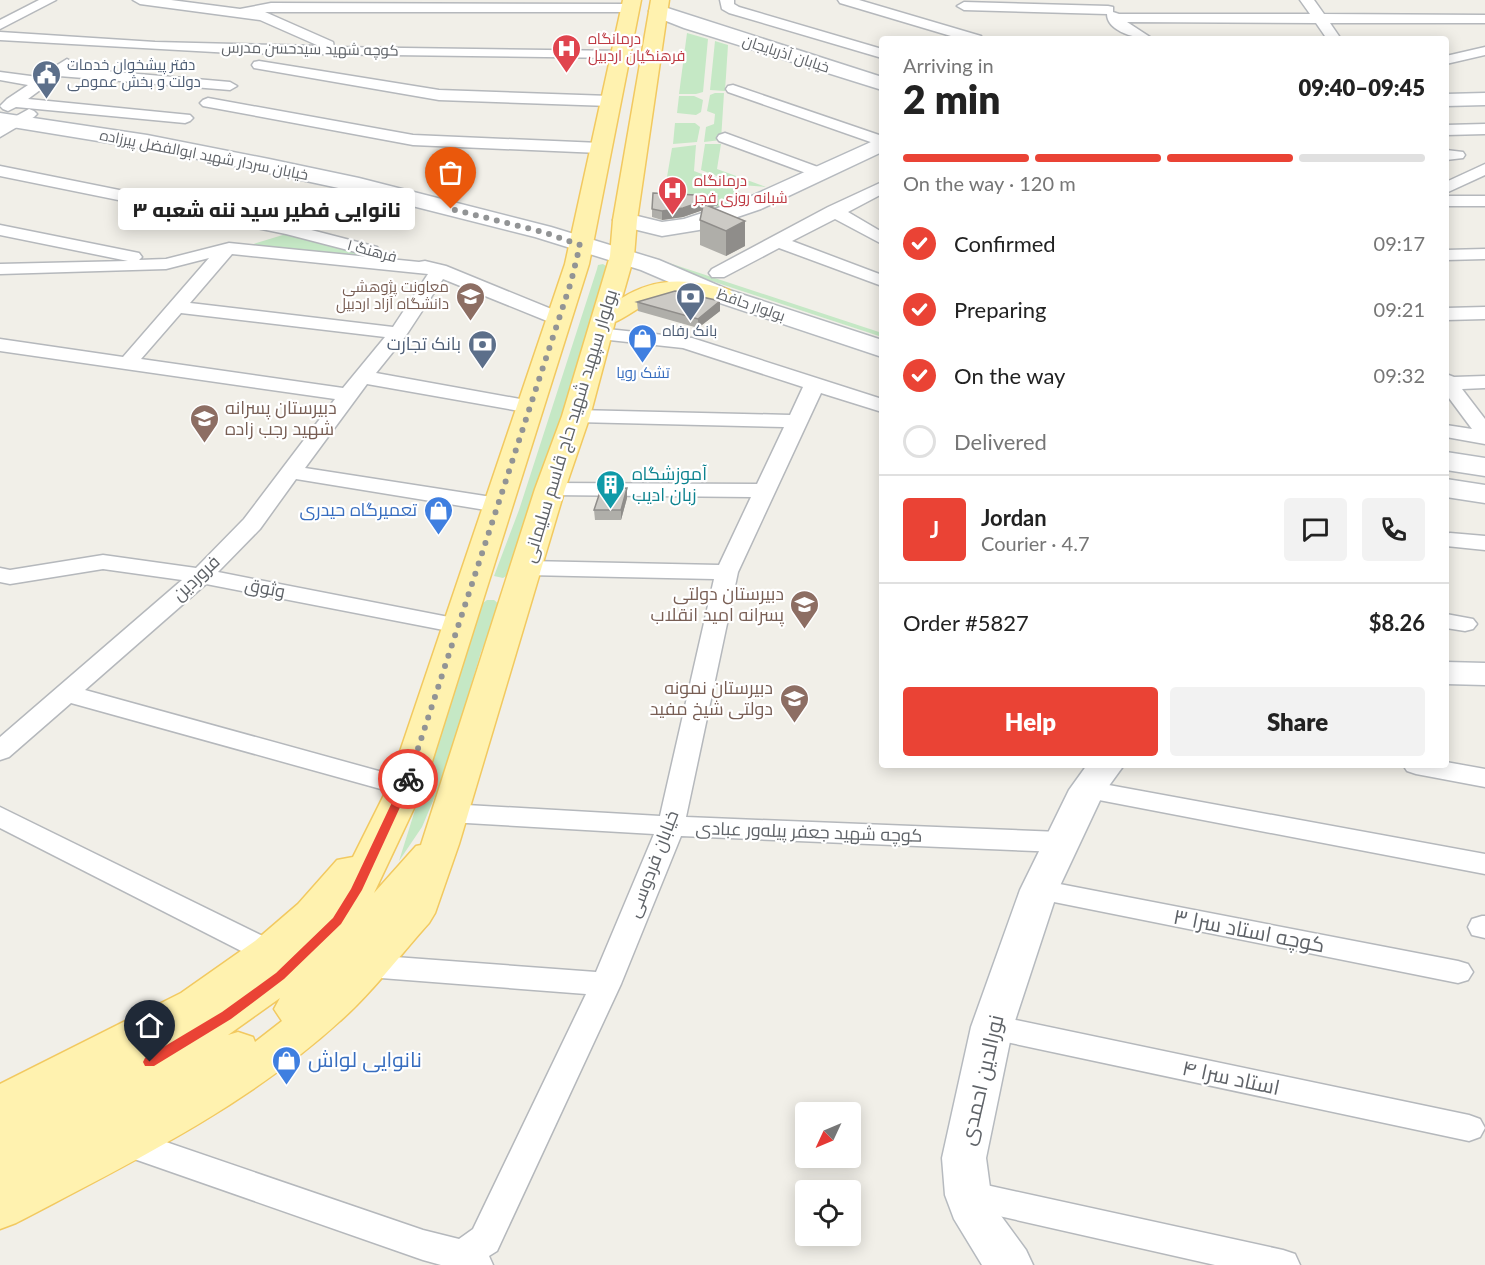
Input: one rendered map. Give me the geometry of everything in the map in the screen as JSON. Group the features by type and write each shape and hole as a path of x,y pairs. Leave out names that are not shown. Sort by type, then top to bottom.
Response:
{"main road":[{"path":"0,1209 128,1143 255,1066 327,1009 357,940 356,890 406,787 577,264 631,4"},
{"name":"خیابان آذربایجان","path":"658,13 879,83"},
{"name":"بولوار سپهبد شهید حاج قاسم سلیمانی","path":"357,940 415,913 445,828 550,489 576,416 623,239 658,13"},
{"path":"610,103 618,112 629,110 636,85 649,78"},
{"path":"1449,100 1485,99"},
{"name":"خیابان سردار شهید ابوالفضل پیرزاده","path":"10,117 152,139 359,185 543,232 623,239"},
{"path":"623,239 652,244 679,238 746,211 753,204 879,144"},
{"name":"بولوار حافظ","path":"623,239 719,284 879,348"},
{"path":"600,326 646,295 663,290 719,284"},
{"name":"بولوار حافظ","path":"719,284 879,326"},
{"path":"1449,461 1485,467"},
{"path":"1449,488 1485,494"},
{"path":"470,591 522,580"},
{"path":"1449,673 1485,674"},
{"name":"نورالدین احمدی","path":"1009,1265 977,1219 968,1195 964,1158 992,1027 1039,890 1060,842 1096,777"},
{"path":"0,1104 196,1004 269,952 312,914 381,838"},
{"path":"0,1143 168,1052 226,1016 280,976 357,940"},
{"path":"0,1184 131,1112 261,1034 302,1004 357,940"}],"street":[{"path":"0,25 49,0"},
{"path":"140,0 263,16 338,49"},
{"path":"727,0 727,6 734,10 879,53"},
{"path":"845,0 966,36"},
{"path":"1307,0 1332,36"},
{"path":"244,12 271,7 631,4"},
{"path":"964,6 1107,9 1319,18 1485,19"},
{"path":"1107,9 1126,29 1140,36"},
{"name":"کوچه شهید سیدحسن مدرس","path":"0,36 94,45 621,54"},
{"path":"10,117 40,82 94,45"},
{"path":"152,139 208,103 284,49"},
{"path":"1449,51 1484,55"},
{"path":"1449,61 1484,55"},
{"path":"55,71 245,76 439,95 610,103"},
{"path":"0,76 40,82"},
{"path":"733,89 879,141"},
{"path":"208,103 413,140 600,148"},
{"path":"10,117 185,118"},
{"path":"1449,130 1485,129"},
{"path":"725,138 820,173"},
{"path":"1449,187 1485,169"},
{"name":"فرهنگ ۱","path":"0,171 288,229 440,270 559,320"},
{"path":"719,284 778,242 879,188"},
{"path":"1449,201 1485,201"},
{"path":"834,211 879,237"},
{"path":"0,269 166,264 288,229"},
{"path":"0,230 166,264"},
{"path":"778,242 879,280"},
{"path":"228,248 440,270"},
{"path":"127,364 228,248"},
{"path":"1449,255 1485,254"},
{"name":"فروردین","path":"0,751 201,576 252,524 348,395 398,333 440,270"},
{"path":"175,307 398,333"},
{"path":"1449,314 1485,313"},
{"path":"600,326 685,342 879,405"},
{"path":"0,345 348,395"},
{"path":"363,377 531,407"},
{"path":"1449,382 1485,382"},
{"name":"خیابان فردوسی","path":"466,1262 485,1239 606,984 671,826 727,572 795,421 815,383"},
{"path":"1449,385 1485,433"},
{"path":"576,416 795,421"},
{"path":"1449,432 1485,438"},
{"path":"291,472 498,505"},
{"path":"550,489 765,491"},
{"path":"1450,540 1485,543"},
{"name":"وثوق","path":"0,575 10,577 103,562 201,576 459,626"},
{"path":"522,580 727,572"},
{"path":"68,694 406,787"},
{"path":"1432,768 1485,778"},
{"path":"1096,777 1485,864"},
{"path":"0,816 269,952"},
{"name":"کوچه شهید جعفر پیله‌ور عبادی","path":"445,828 671,826 1060,842"},
{"name":"کوچه استاد سرا ۳","path":"1039,890 1458,972"},
{"path":"357,940 606,984"},
{"name":"استاد سرا ۴","path":"992,1027 1469,1128"},
{"path":"128,1143 466,1262"},
{"path":"968,1195 1283,1265"}],"green space":[{"path":"687,33 708,39 703,92 696,94 679,94"},
{"path":"715,41 728,45 725,91 710,90"},
{"path":"724,93 721,140 704,142 706,127 714,124 715,114 707,111 710,95"},
{"path":"679,96 694,96 703,100 701,112 696,115 677,113"},
{"path":"675,123 695,123 700,127 697,142 673,144"},
{"path":"705,144 721,144 717,169 766,187 741,185 701,170"},
{"path":"696,145 694,171 739,188 739,194 743,197 720,208 700,201 663,200 672,148"},
{"path":"286,234 383,259 247,246"},
{"path":"657,259 879,332 879,336 660,264 654,260"},
{"path":"598,265 606,266 606,272 584,351 508,575 503,578 494,576 519,510"},
{"path":"487,600 494,600 500,605 481,652 444,775 422,827 399,861 479,606"}],"building":[{"path":"653,193 718,196 683,208 662,211 652,209"},
{"path":"706,205 745,221 726,231 700,220 703,206"},
{"path":"675,291 720,301 698,319 637,302"},
{"path":"627,488 621,510 594,510 601,489"}],"way so far":[{"path":"408,779 577,264 580,245 543,232 451,209"}],"place":[{"name":"درمانگاه فرهنگیان اردبیل","path":"567,74"},
{"name":"دفتر پیشخوان خدمات دولت و بخش عمومی","path":"46,100"},
{"name":"نانوایی فطیر سید ننه شعبه ۳","path":"451,209"},
{"name":"درمانگاه شبانه روزی فجر","path":"673,216"},
{"name":"معاونت پژوهشی دانشگاه آزاد اردبیل","path":"470,322"},
{"name":"بانک رفاه","path":"690,322"},
{"name":"تشک رویا","path":"643,364"},
{"name":"بانک تجارت","path":"482,370"},
{"name":"دبیرستان پسرانه شهید رجب زاده","path":"204,444"},
{"name":"آموزشگاه زبان ادیب","path":"611,510"},
{"name":"تعمیرگاه حیدری","path":"438,536"},
{"name":"دبیرستان دولتی پسرانه امید انقلاب","path":"805,630"},
{"name":"دبیرستان نمونه دولتی شیخ مفید","path":"794,724"},
{"name":"نانوایی لواش","path":"287,1086"}],"route":[{"path":"150,1062 226,1016 280,976 337,921 356,890 408,779"}]}
